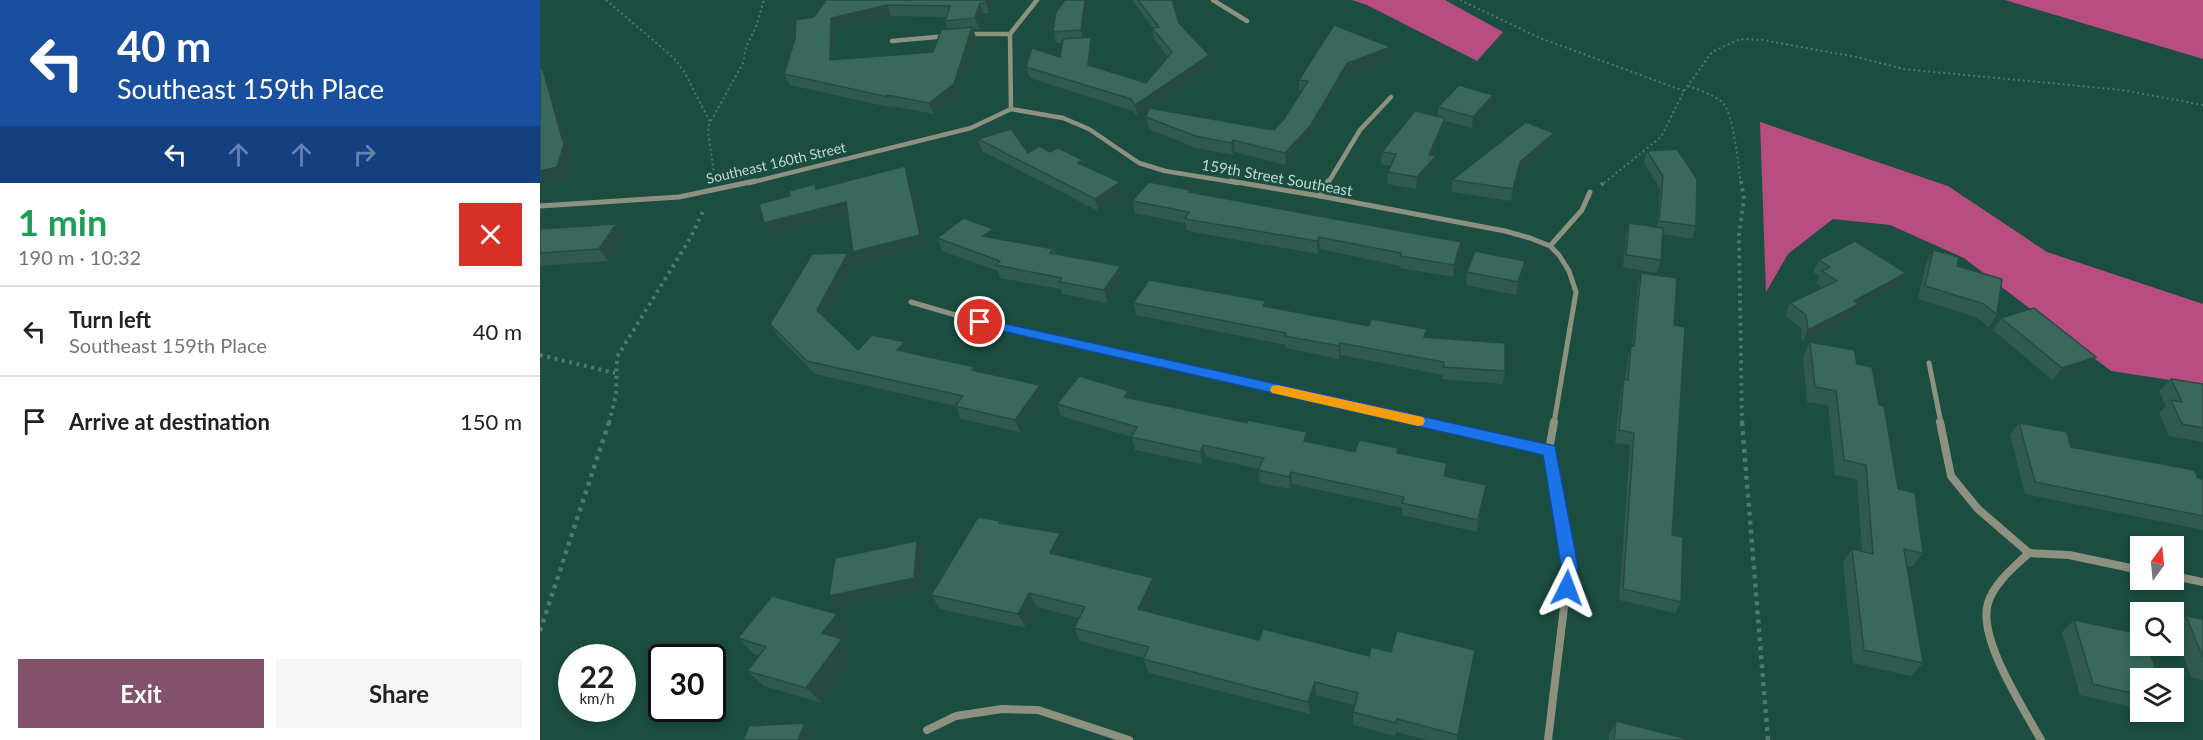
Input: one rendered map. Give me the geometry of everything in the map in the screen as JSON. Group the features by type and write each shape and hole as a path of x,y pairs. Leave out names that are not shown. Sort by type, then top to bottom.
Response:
{"street":[{"path":"1011,109 1010,34 1037,0"},
{"path":"1213,0 1247,21"},
{"path":"966,34 1010,34"},
{"path":"892,41 956,35"},
{"path":"1320,196 1362,125 1391,97"},
{"name":"Southeast 160th Street","path":"540,206 679,197 712,191 971,128 1011,109"},
{"name":"159th Street Southeast","path":"1011,109 1063,118 1089,129 1139,163 1165,171 1320,196 1505,231 1550,246"},
{"path":"1548,740 1569,566 1550,450 1576,292 1569,271 1550,246 1582,210 1590,192"},
{"path":"911,302 1015,332 1550,450"},
{"path":"1929,363 1951,476 1978,510 2029,553 2069,555 2130,568"},
{"path":"2029,553 1998,584 1986,611 1993,648 2042,740"},
{"path":"2184,578 2203,582"},
{"path":"927,730 956,716 1002,709 1038,710 1129,740"}],"path":[{"path":"606,0 674,58 685,72 710,122"},
{"path":"540,631 607,432 616,395 617,357 691,237 712,191 715,183 708,131 710,122 743,63 746,46 756,27 764,0"},
{"path":"1460,0 1540,38 1684,91"},
{"path":"1590,192 1661,137 1684,91 1712,52 1740,39 1763,40 1861,58 1903,69 2122,90 2203,105"},
{"path":"1688,86 1705,92 1724,103 1730,118 1744,199 1739,234 1741,414 1768,740"},
{"path":"540,355 615,373"}],"shaded area":[{"path":"1352,0 1445,0 1503,32 1477,61 1367,5"},
{"path":"2005,0 2203,0 2203,59"},
{"path":"1760,122 1948,186 2047,252 2203,304 2203,385 2111,371 1964,258 1890,225 1833,219 1788,254 1766,292"}],"building":[{"path":"826,0 987,0 986,3 980,3 975,18 945,21 950,6 887,5 831,18 830,60 933,52 941,30 972,27 954,84 929,103 887,95 888,97 784,74 795,39 796,20 814,17"},
{"path":"1065,0 1085,0 1081,30 1053,32 1056,12"},
{"path":"1138,0 1172,0 1179,23 1209,55 1135,105 1131,99 1026,67 1032,48 1060,57 1063,39 1091,37 1088,65 1146,83 1172,52 1152,28 1159,27"},
{"path":"1334,25 1391,47 1347,63 1311,125 1285,153 1233,140 1231,143 1195,136 1146,117 1149,108 1274,130 1284,119 1308,81 1299,80"},
{"path":"540,66 564,145 557,167 540,171"},
{"path":"1459,85 1493,95 1473,117 1438,107"},
{"path":"1415,111 1445,118 1429,155 1436,156 1417,177 1388,172 1396,154 1382,152"},
{"path":"1526,122 1554,133 1520,162 1513,189 1452,180"},
{"path":"1011,129 1028,153 1039,146 1050,152 1058,148 1083,160 1078,163 1120,182 1095,199 978,139"},
{"path":"1677,149 1697,179 1696,226 1659,221 1663,176 1647,151"},
{"path":"905,166 920,235 853,252 846,202 764,223 759,204 790,196 789,191 815,184 816,189"},
{"path":"1149,182 1191,190 1189,192 1461,242 1454,265 1400,256 1401,253 1319,237 1317,241 1185,219 1189,212 1132,201"},
{"path":"964,218 993,229 983,236 1054,249 1050,253 1121,266 1104,290 1059,282 1062,278 996,265 1000,261 937,238"},
{"path":"1629,223 1663,228 1661,260 1626,255"},
{"path":"616,224 599,249 540,253 540,229"},
{"path":"1855,241 1906,273 1854,301 1859,304 1808,330 1806,315 1790,303 1837,281 1822,271 1830,267 1819,260"},
{"path":"1933,250 1959,257 1957,266 2002,279 1997,315 1984,304 1925,286"},
{"path":"1475,251 1525,261 1518,282 1467,272"},
{"path":"848,253 817,310 858,350 872,335 905,342 897,350 975,367 972,370 1040,385 1015,420 955,406 963,396 807,361 770,324 812,254"},
{"path":"1641,273 1677,278 1674,325 1685,327 1672,535 1683,537 1681,602 1623,589 1634,433 1619,430 1624,379 1628,380 1631,346 1634,346"},
{"path":"1149,280 1266,301 1263,306 1369,326 1371,319 1427,329 1424,337 1505,343 1505,371 1443,367 1444,362 1340,343 1339,346 1285,336 1286,333 1133,303"},
{"path":"2034,308 2096,357 2062,368 2001,318"},
{"path":"1810,342 1854,350 1857,364 1872,367 1879,405 1884,406 1898,489 1915,493 1923,553 1904,549 1923,663 1864,650 1852,549 1873,554 1866,465 1844,460 1836,391 1815,387"},
{"path":"1079,376 1129,391 1124,397 1247,423 1248,420 1307,432 1304,441 1355,452 1359,440 1398,448 1397,453 1447,463 1444,476 1486,485 1478,520 1402,503 1404,497 1291,472 1289,477 1258,470 1264,458 1203,445 1200,452 1131,437 1137,427 1057,404"},
{"path":"2171,379 2203,384 2203,428 2182,424 2171,400 2182,402"},
{"path":"2019,423 2067,432 2071,447 2194,470 2198,478 2203,479 2203,516 2035,482"},
{"path":"978,517 1001,521 999,523 1060,533 1050,553 1153,578 1138,609 1259,640 1263,629 1369,656 1371,647 1391,652 1397,631 1475,650 1458,735 1397,719 1396,723 1353,712 1358,693 1315,682 1308,702 1143,659 1149,647 1074,628 1085,607 1029,593 1018,614 931,595"},
{"path":"917,541 914,578 829,596 835,558"},
{"path":"772,596 837,614 822,633 842,639 806,688 747,671 766,647 738,638"},
{"path":"2186,616 2203,619 2203,658"},
{"path":"2074,620 2130,632 2130,656 2151,656 2155,668 2130,668 2130,693 2093,684"},
{"path":"1616,721 1692,740 1614,740"},
{"path":"805,723 798,740 743,740 749,726"}],"slow traffic":[{"path":"1277,390 1418,421"}],"route":[{"path":"980,322 1550,450 1569,566 1567,588"}]}
